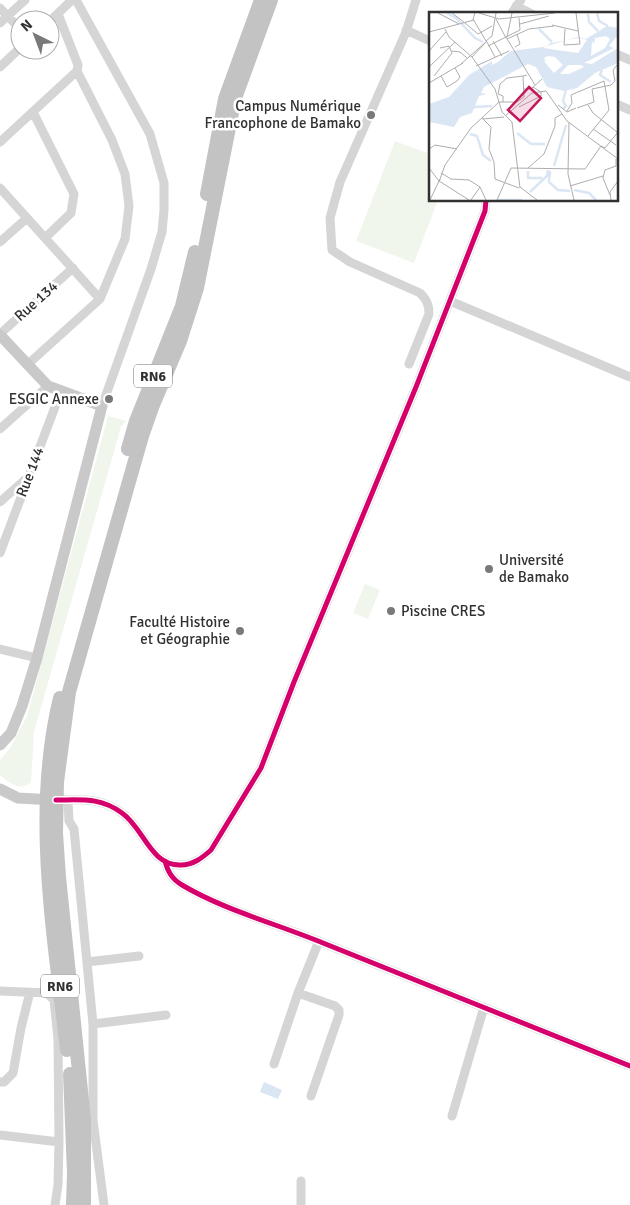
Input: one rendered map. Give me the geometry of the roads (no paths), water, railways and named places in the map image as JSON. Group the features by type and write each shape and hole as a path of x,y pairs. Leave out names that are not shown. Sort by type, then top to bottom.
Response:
{"highway":[{"name":"RN6","path":"84,1205 84,1120 59,876 56,833 57,800 54,723 71,652 136,420 182,306 200,232 225,99 260,0"},
{"name":"RN6","path":"72,1205 74,1173 72,1091 49,878 62,740 70,692 142,436 180,341 197,288 235,98 271,0"}],"main road":[{"path":"0,334 48,386 102,406 37,658 22,706 11,732 0,745"},
{"path":"0,789 18,798 57,800"}],"street":[{"path":"0,23 25,0"},
{"path":"60,12 74,0 150,134 164,183 162,232 151,269 102,406"},
{"path":"409,364 429,314 429,306 425,298 420,293 350,262 332,250 330,218 340,182 406,30 416,0"},
{"path":"0,8 8,16"},
{"path":"27,365 100,299 125,239 129,206 125,174 112,140 77,71 78,65 60,19"},
{"path":"406,30 429,41"},
{"path":"618,55 630,60"},
{"path":"0,142 77,71"},
{"path":"618,105 630,110"},
{"path":"33,112 74,194 71,214 45,238"},
{"path":"0,188 100,299"},
{"path":"104,1205 93,1120 93,1024 74,829 57,800 86,799 108,804 124,814 153,852 165,862 173,864 192,863 207,854 224,831 261,768 294,682 416,387 485,211 486,201"},
{"path":"0,242 27,218"},
{"name":"Rue 134","path":"0,334 72,268"},
{"path":"450,301 630,377"},
{"path":"0,429 48,386"},
{"name":"Rue 144","path":"0,553 61,391"},
{"path":"0,502 29,476"},
{"path":"0,649 37,658"},
{"path":"165,862 167,871 172,878 208,899 319,941 630,1066"},
{"path":"274,1064 298,993 319,941"},
{"path":"87,962 139,956"},
{"path":"0,991 48,993 54,1000 58,1038 59,1142 58,1185 55,1205"},
{"path":"0,1082 4,1082 13,1073 30,992"},
{"path":"298,993 335,1006 339,1010 340,1015 311,1096"},
{"path":"452,1116 484,1007"},
{"path":"93,1024 166,1015"},
{"path":"0,1135 59,1142"},
{"path":"301,1181 301,1205"}],"place":[{"name":"Campus Numérique Francophone de Bamako","path":"371,115"},
{"name":"ESGIC Annexe","path":"109,399"},
{"name":"Université de Bamako","path":"489,569"},
{"name":"Piscine CRES","path":"391,611"},
{"name":"Faculté Histoire et Géographie","path":"240,631"}]}
